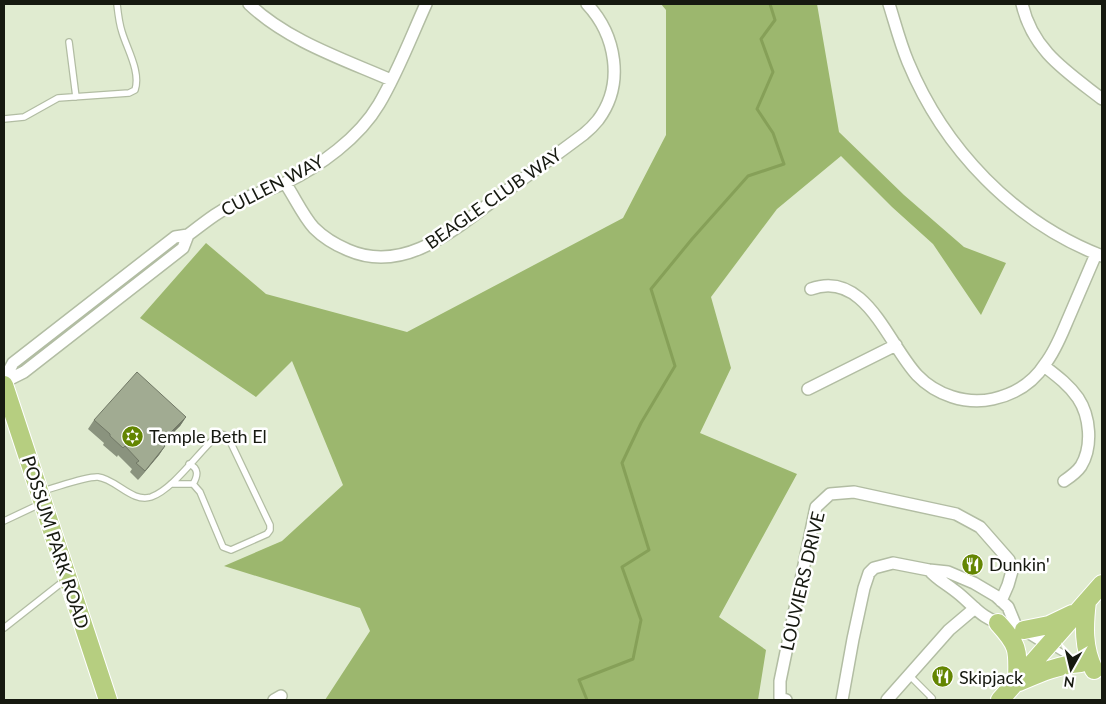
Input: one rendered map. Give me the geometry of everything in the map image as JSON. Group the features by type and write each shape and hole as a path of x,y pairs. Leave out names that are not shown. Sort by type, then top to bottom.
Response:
{"main road":[{"name":"POSSUM PARK ROAD","path":"4,382 108,700"},
{"path":"1000,700 1102,584"},
{"path":"1016,682 1018,656 1013,640 1012,626 1049,625 1070,616 1085,604"},
{"path":"1085,604 1085,645 1093,670"},
{"path":"1016,682 1066,664 1093,670"}],"street":[{"path":"250,4 273,24 309,44 391,80"},
{"name":"CULLEN WAY","path":"4,382 24,372 183,248 188,235 219,212 239,200 285,183 328,157 348,142 364,125 379,104 426,4"},
{"name":"BEAGLE CLUB WAY","path":"285,183 313,227 333,244 356,253 375,257 398,256 418,250 445,235 584,134 598,120 608,101 613,82 614,61 611,42 603,23 587,4"},
{"path":"811,289 832,285 853,293 872,310 908,364 924,382 943,394 968,400 990,399 1013,392 1033,379 1044,366 1056,346 1099,255 1056,233 1022,211 988,182 955,146 931,109 918,84 905,56 889,4"},
{"path":"1022,4 1033,34 1045,50 1061,67 1102,99"},
{"path":"808,389 896,345"},
{"path":"1044,366 1070,388 1084,410 1088,422 1085,458 1076,472 1064,481"},
{"name":"LOUVIERS DRIVE","path":"782,700 780,681 816,507 830,494 854,492 947,512 956,514 980,527 1009,560 1012,571 1008,586 1000,600"},
{"path":"842,700 852,639 869,573 874,568 893,563 948,572 974,583 1000,600 1008,607 1012,626"},
{"path":"929,570 938,580 954,589 985,616 1012,626 1049,645"},
{"path":"887,700 949,630 975,608"}],"lane":[{"path":"4,119 24,117 58,98 129,93 136,90 136,72 122,30 117,4"},
{"path":"68,42 76,97"},
{"path":"4,521 41,497 96,477 115,483 135,496 145,498 152,496 171,484 219,434 225,435 229,439 270,525 270,530 267,534 231,550 223,547 200,492 193,484 171,484"},
{"path":"189,464 197,470 197,476 193,484"},
{"path":"4,628 68,577"},
{"path":"1049,645 1093,670"},
{"path":"909,675 932,698 930,700"}],"green space":[{"path":"661,4 817,4 839,132 904,195 964,247 1006,263 981,315 933,244 892,207 841,156 777,209 711,297 731,368 700,433 797,474 719,617 766,650 758,700 325,700 370,631 360,608 224,566 282,541 343,485 292,361 256,397 140,318 206,243 266,294 407,332 623,218 666,135 666,10"}],"building":[{"name":"Temple Beth El","path":"137,372 186,417 161,442 165,446 145,471 136,463 139,461 125,446 123,448 94,420"}],"waterway":[{"path":"587,700 579,680 633,659 641,620 622,567 649,550 622,463 641,423 675,366 651,289 748,176 784,164 773,133 757,109 773,72 761,39 775,20 770,4"}],"place":[{"name":"Temple Beth El","path":"133,436"},
{"name":"Dunkin'","path":"973,564"},
{"name":"Skipjack","path":"943,677"}]}
